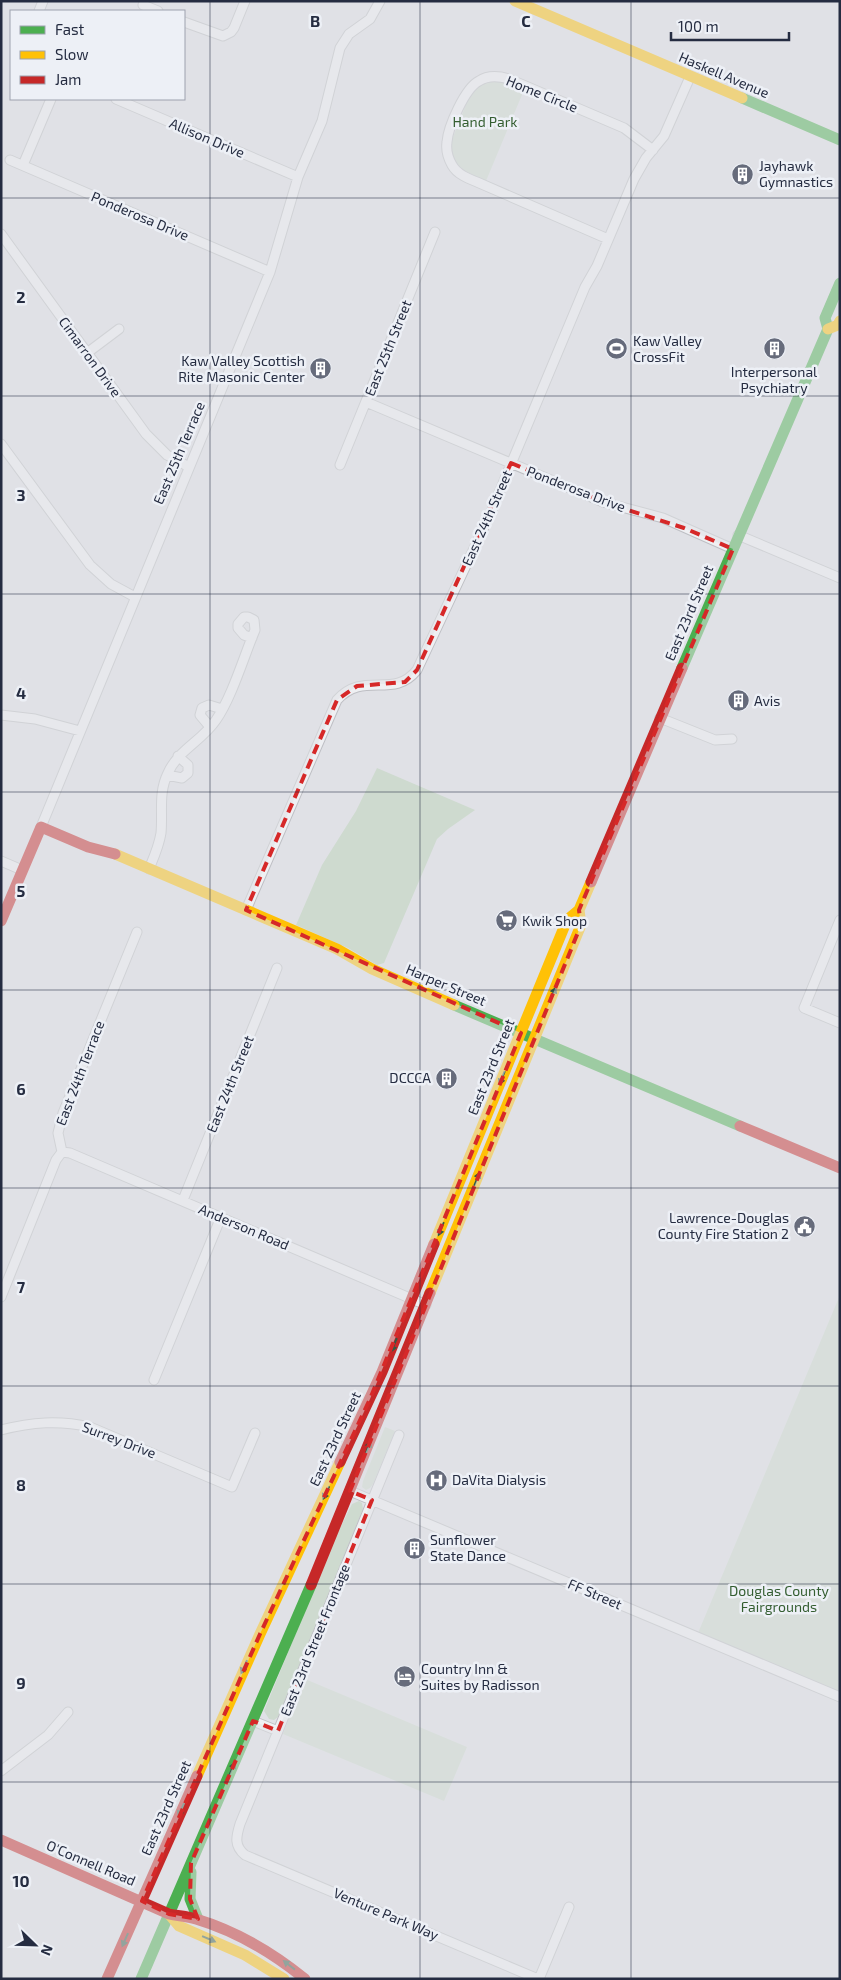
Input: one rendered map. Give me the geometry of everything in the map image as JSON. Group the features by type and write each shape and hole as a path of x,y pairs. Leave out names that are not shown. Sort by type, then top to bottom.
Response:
{"main road":[{"name":"Haskell Avenue","path":"515,1 840,140"},
{"name":"East 23rd Street","path":"108,1979 252,1650 370,1399 567,920 579,910 828,328 825,318 840,283"},
{"path":"828,328 838,325 840,320"},
{"name":"Harper Street","path":"41,827 88,847 113,853 337,949 385,974 534,1039 840,1168"},
{"name":"East 25th Terrace","path":"1,922 41,827"},
{"name":"East 23rd Street","path":"141,1979 350,1491 581,925 579,910"},
{"path":"303,1603 305,1580 343,1482 343,1475 337,1470"},
{"name":"O'Connell Road","path":"1,1840 169,1914 198,1919 271,1953 305,1979"},
{"path":"191,1863 190,1899 198,1919"},
{"name":"O'Connell Road","path":"169,1914 179,1926 252,1959 284,1979"}],"street":[{"path":"185,22 223,36 234,28 245,1"},
{"name":"East 25th Terrace","path":"41,827 270,272 298,177 322,121 340,48 349,34 370,20 380,1"},
{"path":"142,6 155,10"},
{"name":"Home Circle","path":"608,239 458,172 451,164 448,156 447,141 464,97 473,85 485,78 496,76 509,79 624,128 653,150"},
{"name":"East 24th Street","path":"246,910 333,707 341,695 357,686 401,683 409,679 417,670 479,539 585,287 597,266 634,179 641,165 667,131 690,77"},
{"path":"23,165 51,100"},
{"name":"Allison Drive","path":"118,100 298,177"},
{"name":"Ponderosa Drive","path":"10,160 270,272"},
{"name":"East 25th Street","path":"340,465 436,232"},
{"name":"Cimarron Drive","path":"1,234 146,434 167,455 189,466"},
{"path":"87,353 119,329"},
{"name":"Ponderosa Drive","path":"366,402 603,502 663,518 733,549"},
{"path":"1,444 90,565 111,584 135,597"},
{"path":"738,535 840,578"},
{"path":"149,869 158,848 161,833 160,800 167,775 178,756 210,727 222,709 252,638"},
{"path":"210,727 200,715 202,708 210,705 222,709"},
{"path":"1,715 42,720 80,731"},
{"path":"660,718 715,740 732,740"},
{"path":"167,775 182,778 188,773 188,765 178,756"},
{"path":"1,861 22,870"},
{"path":"840,920 804,1008 840,1023"},
{"name":"East 24th Terrace","path":"62,1152 58,1133 63,1113 137,932"},
{"name":"East 24th Street","path":"182,1200 277,968"},
{"path":"1,1297 56,1160 62,1152"},
{"name":"Anderson Road","path":"62,1152 70,1153 182,1200 426,1305"},
{"path":"154,1380 221,1218"},
{"name":"Surrey Drive","path":"1,1430 33,1422 75,1424 90,1427 232,1487 255,1433"},
{"name":"East 23rd Street Frontage","path":"237,1846 237,1834 399,1435"},
{"name":"FF Street","path":"350,1491 840,1697"},
{"path":"1,1771 48,1735 68,1712"},
{"path":"253,1721 278,1731"},
{"name":"Venture Park Way","path":"237,1846 245,1855 539,1979"},
{"path":"539,1979 569,1907"}],"highlighted area":[{"path":"511,463 603,502 684,528 733,549 579,910 581,925 350,1491 372,1500 278,1731 253,1721 191,1863 190,1899 198,1919 169,1914 142,1901 260,1634 370,1399 521,1033 246,910 337,700 357,686 405,682 417,670"}],"green space":[{"name":"Hand Park","path":"492,81 508,83 524,90 486,181 465,171 458,165 452,154 451,142 469,97 477,87"},
{"path":"377,768 475,810 437,839 384,963 377,965 348,948 296,925 322,865 356,811"},
{"name":"Douglas County Fairgrounds","path":"840,1295 840,1692 698,1633"},
{"path":"385,1427 395,1431 373,1484 366,1490 362,1487 363,1481"},
{"path":"359,1501 362,1503 363,1509 278,1717 274,1720 269,1719 264,1711 335,1538 352,1504"},
{"path":"305,1679 467,1747 444,1801 283,1734"}],"traffic: fast":[{"path":"742,98 840,140"},
{"path":"682,668 828,329 825,318 840,283"},
{"path":"454,1005 740,1126"},
{"path":"141,1979 311,1585"},
{"path":"191,1872 190,1899 198,1919"}],"traffic: slow":[{"path":"515,1 742,98"},
{"path":"828,329 838,325 840,321"},
{"path":"115,854 337,949 372,969 454,1005"},
{"path":"434,1244 567,920 579,910 591,882"},
{"path":"430,1293 581,925 579,910"},
{"path":"197,1776 260,1634 340,1462"},
{"path":"169,1914 179,1926 245,1955 284,1979"}],"traffic: jam":[{"path":"591,882 682,668"},
{"path":"1,921 41,827 88,847 115,854"},
{"path":"740,1126 840,1168"},
{"path":"340,1462 382,1372 434,1244"},
{"path":"311,1585 430,1293"},
{"path":"107,1979 197,1776"},
{"path":"1,1840 169,1914 193,1918 240,1936 280,1960 305,1979"}],"place":[{"name":"Jayhawk Gymnastics","path":"743,174"},
{"name":"Kaw Valley CrossFit","path":"617,349"},
{"name":"Interpersonal Psychiatry","path":"774,349"},
{"name":"Kaw Valley Scottish Rite Masonic Center","path":"321,369"},
{"name":"Avis","path":"738,701"},
{"name":"Kwik Shop","path":"506,921"},
{"name":"DCCCA","path":"447,1078"},
{"name":"Lawrence-Douglas County Fire Station 2","path":"805,1226"},
{"name":"DaVita Dialysis","path":"436,1480"},
{"name":"Sunflower State Dance","path":"414,1548"},
{"name":"Country Inn & Suites by Radisson","path":"405,1677"}]}
